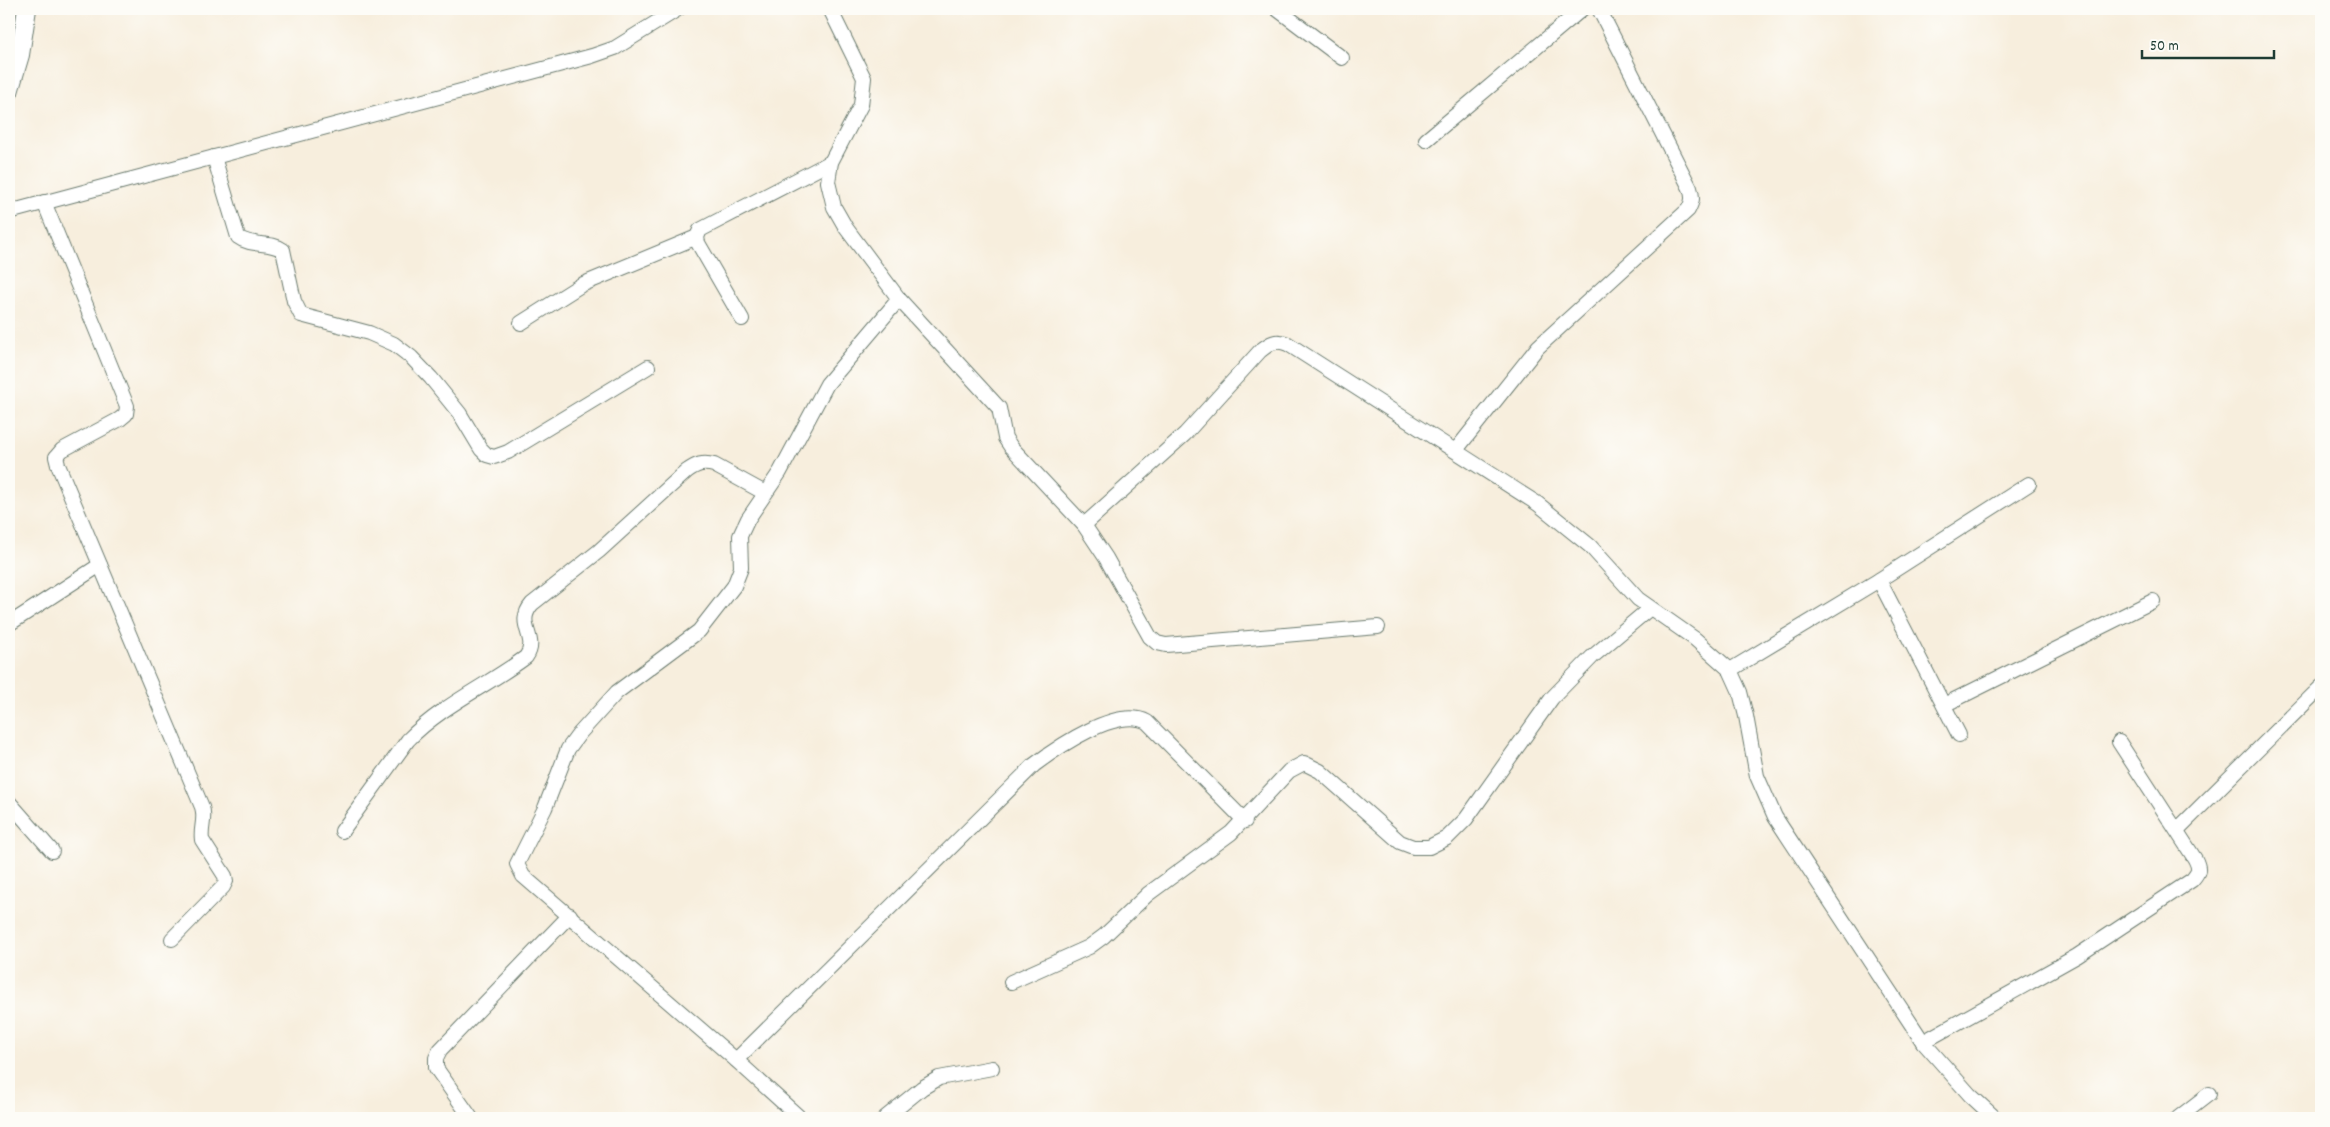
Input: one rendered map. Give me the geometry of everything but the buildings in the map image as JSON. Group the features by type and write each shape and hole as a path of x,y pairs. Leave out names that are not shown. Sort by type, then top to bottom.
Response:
{"street":[{"path":"9,92 20,55 27,9"},
{"path":"9,212 592,56 616,48 678,9"},
{"path":"830,9 864,78 861,105 831,162 828,182 834,207 846,228 899,299 992,400 1002,415 1005,438 1010,447 1084,525 1106,558 1144,628 1157,643 1166,645 1378,626"},
{"path":"1277,9 1342,58"},
{"path":"1426,140 1582,9"},
{"path":"1456,450 1538,347 1688,210 1691,204 1693,197 1690,188 1599,9"},
{"path":"214,156 238,237 243,241 283,250 294,301 301,315 369,333 394,344 411,357 460,414 481,449 487,454 494,457 508,452 648,367"},
{"path":"742,319 698,243 697,237 700,230 831,162"},
{"path":"44,202 127,406 126,414 120,420 62,450 56,457 202,807 205,821 201,834 202,840 225,876 223,887 172,939"},
{"path":"521,323 581,285 697,237"},
{"path":"800,1118 736,1060 523,876 517,864 545,808 568,749 592,718 617,692 691,639 706,623 738,577 741,568 740,536 748,518 780,472 826,384 899,299"},
{"path":"1084,525 1173,446 1260,350 1270,343 1279,340 1456,450 1538,504 1569,528 1590,546 1628,590 1649,609 1694,638 1730,670 1740,692 1754,749 1757,776 1767,802 1923,1042 1957,1081 1995,1118"},
{"path":"342,830 408,740 420,728 455,702 526,657 531,651 531,642 524,619 526,611 532,604 599,551 687,471 697,464 706,463 714,465 765,493"},
{"path":"1730,670 1878,580 2029,484"},
{"path":"9,624 100,565"},
{"path":"1878,580 1959,735"},
{"path":"1944,705 2153,601"},
{"path":"1011,982 1089,947 1148,894 1245,820 1289,771 1304,763 1320,771 1400,842 1413,847 1429,847 1447,838 1466,819 1552,698 1592,657 1649,609"},
{"path":"2176,830 2321,687"},
{"path":"736,1060 1034,765 1076,736 1125,718 1138,717 1245,820"},
{"path":"1923,1042 2077,956 2192,880 2198,873 2199,866 2119,742"},
{"path":"9,802 52,851"},
{"path":"471,1118 436,1068 436,1058 440,1050 570,915"},
{"path":"885,1118 922,1088 938,1078 992,1068"},
{"path":"2178,1118 2209,1094"}]}
